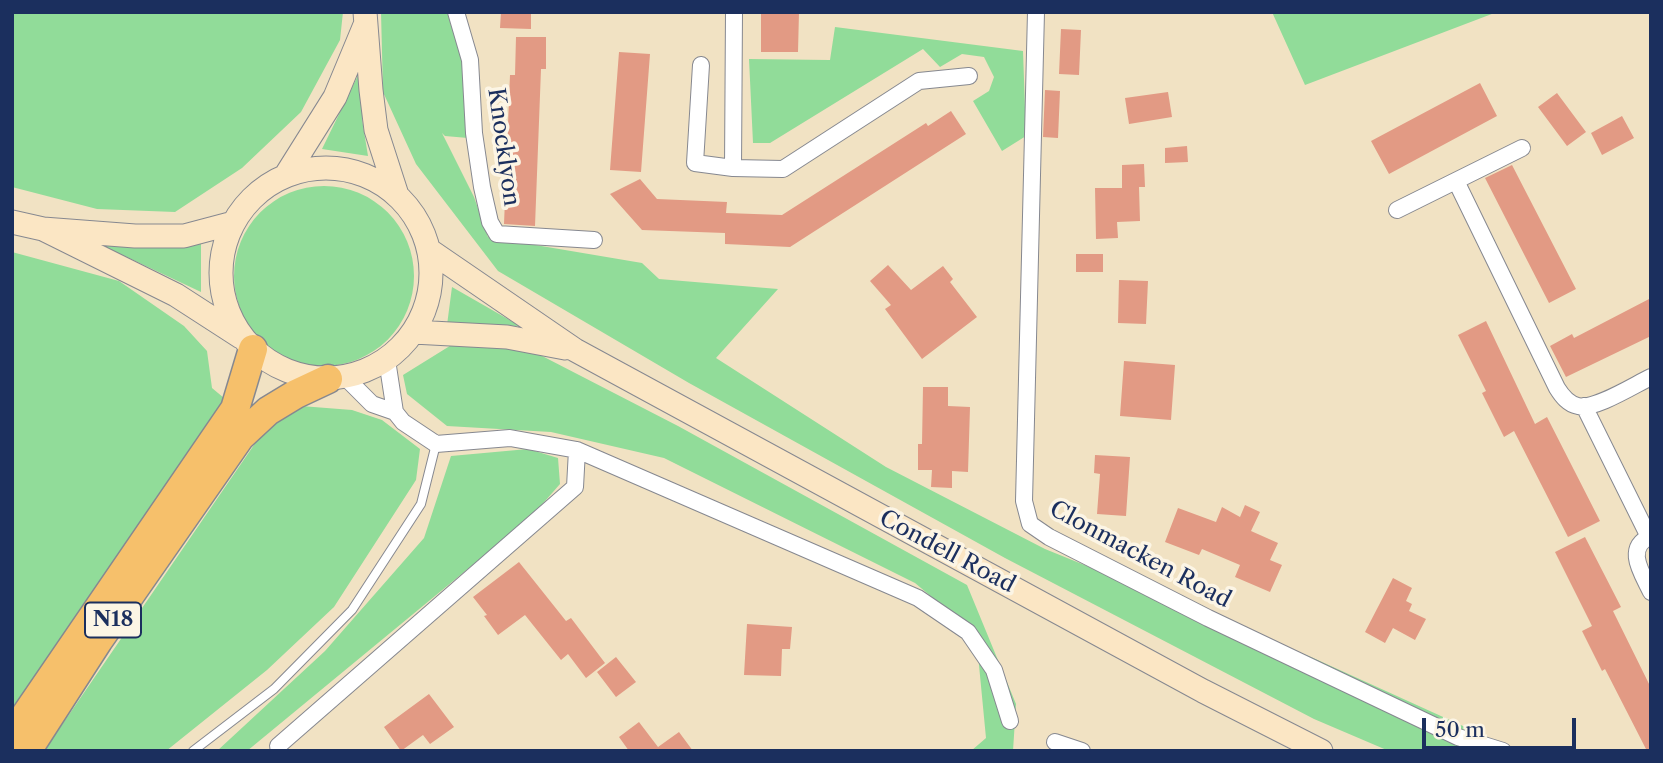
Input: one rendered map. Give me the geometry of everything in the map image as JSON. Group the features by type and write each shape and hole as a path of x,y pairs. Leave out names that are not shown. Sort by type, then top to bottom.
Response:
{"highway":[{"name":"N18","path":"12,735 235,409 248,344"},
{"name":"N18","path":"27,751 99,641 240,438 268,411 296,394 337,379"}],"main road":[{"path":"286,176 335,97 365,18"},
{"path":"365,18 376,130 397,195"},
{"path":"43,229 176,295 274,364 298,374 337,379 367,372 387,360 413,332 426,306 431,278 429,250 412,211 378,181 333,167 309,169 264,187 233,223 224,246 220,270 223,295 231,318 248,344"},
{"path":"12,222 43,229 135,236 184,236 233,223"},
{"path":"429,250 575,350"},
{"path":"413,332 507,337 575,350"},
{"name":"Condell Road","path":"575,350 1203,691 1321,751"}],"street":[{"name":"Knocklyon","path":"456,12 470,60 474,133 480,174 490,222 497,234 594,240"},
{"path":"733,168 734,12"},
{"name":"Clonmacken Road","path":"1035,12 1024,501 1030,524 1049,537 1208,618 1458,737 1503,751"},
{"path":"701,65 695,163 733,168 783,169 919,80 968,76"},
{"path":"1397,209 1522,148"},
{"path":"1456,181 1564,399 1576,406 1591,406 1651,377"},
{"path":"387,360 395,412 403,422 436,444 510,438 577,450 918,598 968,632 994,670 1010,721"},
{"path":"337,379 376,408 395,412"},
{"path":"1584,406 1650,536 1637,548 1636,560 1651,592"},
{"path":"278,746 575,488 577,450"},
{"path":"1055,742 1082,751"}],"lane":[{"path":"193,751 274,689 352,610 421,504 436,444"}],"green space":[{"path":"12,12 343,12 340,40 301,112 242,168 175,212 97,209 12,187"},
{"path":"381,12 447,12 462,61 468,138 445,136 442,133 474,197 488,237 642,263 659,279 778,289 716,358 886,467 1045,549 1311,657 1518,751 1389,751 1314,719 1005,558 689,383 498,271 416,164 383,92"},
{"path":"1272,12 1497,12 1305,85"},
{"path":"835,27 1023,51 1026,136 1002,151 973,101 989,91 994,77 984,57 962,54 940,67 923,49 770,143 753,143 749,59 830,60"},
{"path":"363,65 362,119 368,156 322,149"},
{"path":"324,186 358,193 388,212 407,242 414,276 407,310 388,340 358,359 324,366 290,359 260,340 241,310 234,276 241,242 260,212 290,193"},
{"path":"201,242 201,292 97,243"},
{"path":"12,252 119,281 184,326 207,351 212,388 224,398 211,424 12,718"},
{"path":"452,287 520,326 447,325"},
{"path":"515,342 678,426 967,585 1016,704 1013,751 971,751 986,738 976,634 915,583 664,458 551,432 447,426 407,394 403,375 453,344"},
{"path":"301,406 352,410 382,420 420,449 416,480 334,607 267,670 166,751 44,751 267,426"},
{"path":"528,449 558,458 560,484 532,516 247,751 217,751 325,651 424,538 451,456"}],"building":[{"path":"501,12 531,12 531,29 500,28"},
{"path":"761,12 799,12 798,52 761,52"},
{"path":"1061,29 1081,30 1079,75 1059,74"},
{"path":"516,37 546,37 546,69 541,69 535,226 504,224 510,75 515,75"},
{"path":"619,52 650,54 641,172 610,170"},
{"path":"1480,83 1497,116 1389,174 1371,141"},
{"path":"1045,90 1060,91 1058,138 1043,137"},
{"path":"1168,92 1172,117 1129,124 1125,98"},
{"path":"1557,93 1586,132 1567,146 1538,107"},
{"path":"951,111 966,134 790,247 725,244 725,233 642,230 610,194 640,179 657,199 727,202 726,213 782,215 926,123 928,126"},
{"path":"1622,116 1634,138 1602,155 1591,133"},
{"path":"1187,146 1188,162 1165,163 1165,148"},
{"path":"1144,164 1145,187 1139,187 1140,221 1117,222 1118,238 1096,239 1095,188 1122,188 1122,165"},
{"path":"1512,165 1576,289 1549,303 1485,178"},
{"path":"1076,254 1103,254 1103,272 1076,272"},
{"path":"888,265 911,290 943,266 953,279 950,282 977,317 922,359 885,309 891,305 870,281"},
{"path":"1119,280 1148,281 1146,324 1118,323"},
{"path":"1651,298 1651,336 1566,377 1550,346 1572,334 1574,338"},
{"path":"1486,321 1535,424 1547,417 1600,521 1568,537 1514,431 1504,437 1482,393 1486,391 1458,335"},
{"path":"1124,361 1175,365 1171,420 1120,416"},
{"path":"923,387 948,387 948,406 970,407 968,472 952,471 952,488 931,487 932,470 918,470 918,444 922,444"},
{"path":"1095,455 1130,457 1126,516 1097,514 1100,474 1094,473"},
{"path":"1245,505 1260,512 1251,531 1278,543 1270,560 1282,565 1270,592 1235,577 1240,565 1202,549 1199,555 1165,542 1178,508 1216,522 1222,507 1240,517"},
{"path":"1585,537 1621,607 1613,611 1651,688 1651,751 1647,751 1605,669 1602,671 1582,631 1592,626 1555,552"},
{"path":"519,562 566,621 571,618 605,663 586,678 568,654 561,660 525,615 498,635 473,597"},
{"path":"1393,578 1412,588 1406,601 1412,604 1409,611 1426,619 1415,640 1393,628 1385,643 1365,632"},
{"path":"747,624 792,627 790,649 782,649 781,676 744,675"},
{"path":"616,657 636,682 616,697 597,672"},
{"path":"429,694 454,727 430,744 423,735 401,751 384,727"},
{"path":"639,722 658,747 679,732 693,751 629,751 619,737"}]}
